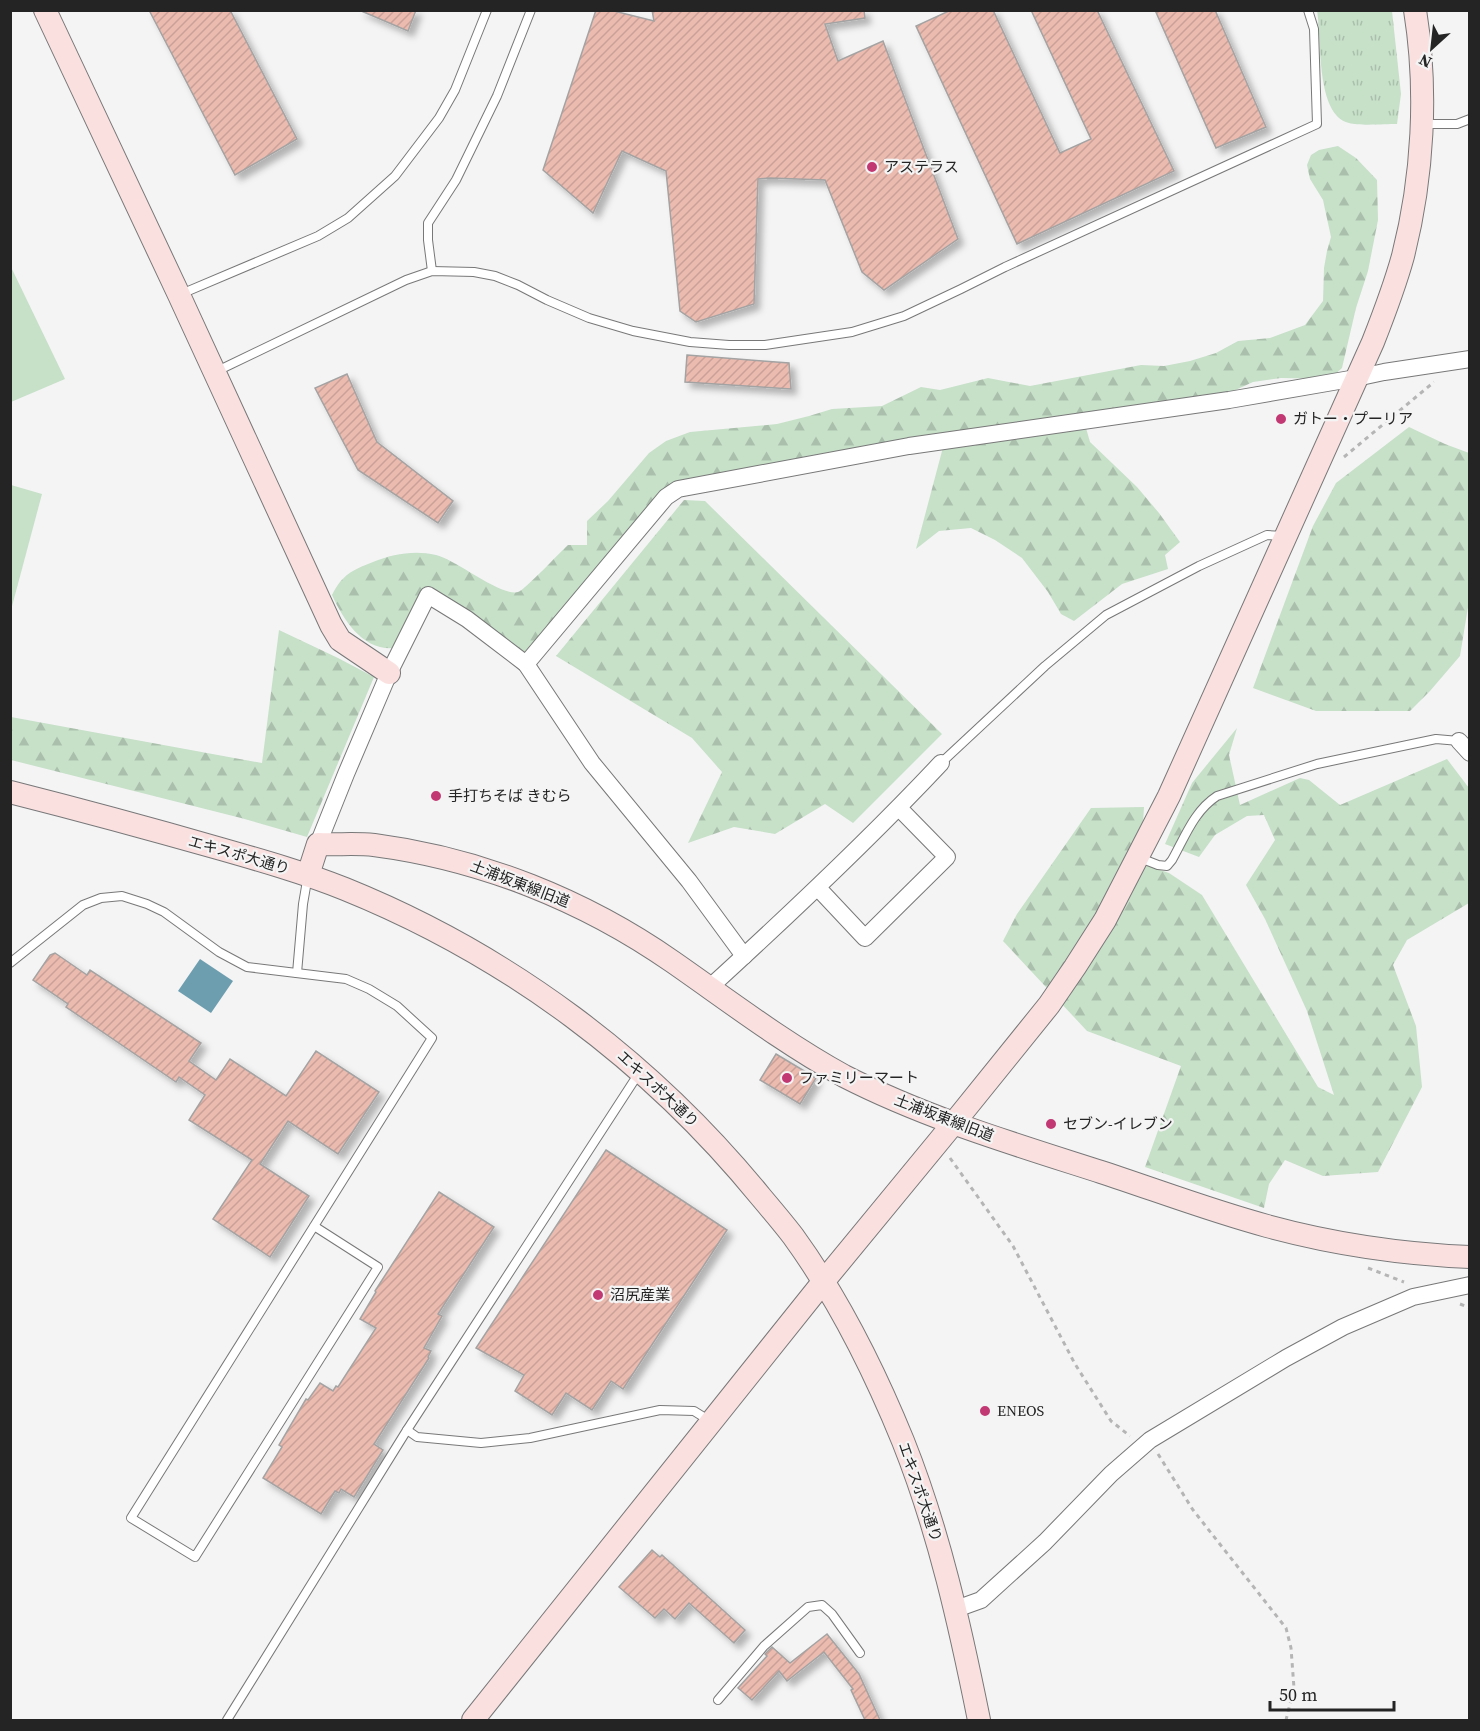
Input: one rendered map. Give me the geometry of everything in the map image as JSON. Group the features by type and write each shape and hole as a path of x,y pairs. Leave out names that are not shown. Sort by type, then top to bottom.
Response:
{"street":[{"path":"45,10 335,632 340,640 389,673"},
{"path":"473,1720 711,1421 1049,1005 1105,920 1169,796 1287,536 1373,342 1387,305 1403,255 1420,162 1422,98 1415,10"},
{"path":"526,664 666,497 678,489 909,446 1206,403 1465,359"},
{"path":"308,875 346,774 389,673 428,595 467,619 526,664 592,764 689,881 744,956"},
{"path":"708,988 818,888 941,763"},
{"name":"エキスポ大通り","path":"10,792 308,875 361,896 436,931 496,965 562,1008 641,1071 690,1117 735,1165 792,1235 823,1282 859,1346 903,1441 924,1499 956,1609 979,1720"},
{"path":"818,888 865,938 947,857 899,808"},
{"name":"土浦坂東線旧道","path":"318,844 372,845 425,853 522,882 570,902 664,957 790,1044 844,1075 954,1124 1266,1226 1346,1244 1427,1256 1470,1257"},
{"path":"956,1609 981,1600 1146,1443 1286,1358 1343,1327 1413,1297 1470,1285"}],"lane":[{"path":"179,295 318,236 348,218 395,176 439,118 455,90 487,10"},
{"path":"432,271 428,223 456,180 497,96 531,10"},
{"path":"214,372 406,280 432,271 474,272 495,276 589,318 633,331 690,342 765,345 852,332 904,316 1317,124 1314,29 1308,10"},
{"path":"1421,124 1457,124 1470,119"},
{"path":"941,763 1045,666 1106,615 1199,566 1267,535 1287,536"},
{"path":"1138,858 1167,866 1195,817 1206,803 1217,796 1317,764 1436,739 1464,747"},
{"path":"297,973 308,875"},
{"path":"11,963 83,904 101,898 122,896 164,912 219,952 247,966 346,979 369,989 397,1006 432,1038 314,1226 131,1518 195,1557 378,1267 314,1226"},
{"path":"227,1720 407,1430 641,1071"},
{"path":"407,1430 417,1437 481,1443 530,1438 660,1410 694,1411 711,1421"},
{"path":"718,1700 764,1646 808,1607 822,1605 832,1614 860,1653"}],"path":[{"path":"1342,458 1465,359"},
{"path":"938,1142 1013,1246 1075,1364 1111,1421 1146,1443 1193,1510 1286,1628 1291,1648 1294,1688 1286,1720"},
{"path":"1362,1266 1413,1286"},
{"path":"1451,1301 1470,1308"}],"green space":[{"path":"1317,11 1392,11 1401,94 1397,124 1349,123 1338,117 1330,106 1322,74"},
{"path":"1338,146 1356,158 1377,180 1378,220 1368,271 1356,308 1342,368 1330,379 1281,378 1253,382 1229,393 1086,428 1090,442 1137,487 1180,542 1165,555 1168,569 1122,584 1074,621 1061,614 1048,592 1022,558 995,540 971,528 939,531 916,549 946,436 678,483 530,651 522,652 426,587 410,624 395,648 373,645 349,624 332,595 344,578 353,571 388,557 412,553 436,555 501,589 518,592 568,545 587,545 587,521 608,501 649,453 666,441 690,432 777,424 832,409 882,406 921,387 940,390 988,378 1030,386 1141,365 1164,366 1216,353 1238,341 1270,338 1305,325 1323,301 1324,268 1331,237 1323,200 1310,179 1307,165 1311,155 1319,150"},
{"path":"11,267 65,379 10,402"},
{"path":"1409,427 1469,453 1469,601 1460,656 1410,711 1316,711 1253,688 1313,526 1336,483"},
{"path":"10,485 42,494 11,610"},
{"path":"684,500 705,501 942,734 853,823 825,804 775,834 734,827 688,843 722,772 692,738 556,656"},
{"path":"279,630 374,677 307,837 11,760 11,717 262,763"},
{"path":"1237,728 1229,755 1240,805 1300,778 1309,780 1340,805 1447,759 1469,788 1469,903 1407,940 1393,965 1416,1026 1422,1087 1378,1172 1323,1176 1285,1160 1269,1184 1264,1208 1145,1167 1181,1066 1087,1031 1003,941 1017,914 1091,808 1144,807 1143,823 1126,858 1169,873 1202,895 1318,1087 1334,1095 1307,1011 1265,919 1246,885 1275,840 1264,815 1247,816 1215,835 1199,857 1165,844 1192,783"}],"water":[{"path":"200,959 233,981 211,1013 178,991"}],"building":[{"path":"149,10 230,10 297,139 235,175"},
{"path":"359,10 416,10 408,31"},
{"path":"596,10 610,10 654,21 652,10 864,10 865,18 825,24 838,61 883,41 958,239 884,290 862,272 825,180 758,179 754,304 696,322 680,311 666,171 622,151 593,213 543,170"},
{"path":"951,10 993,10 1060,153 1091,139 1031,10 1097,10 1174,171 1017,244 916,26"},
{"path":"1155,10 1215,10 1266,127 1216,148"},
{"path":"687,355 789,363 791,389 685,382"},
{"path":"347,374 377,442 453,501 438,523 358,470 315,388"},
{"path":"55,953 87,975 90,970 201,1043 189,1061 216,1080 230,1059 286,1096 316,1051 379,1092 338,1154 288,1121 260,1164 309,1196 270,1257 213,1219 252,1160 189,1120 205,1095 179,1077 176,1082 66,1007 68,1004 33,980 50,955"},
{"path":"776,1054 816,1078 800,1104 760,1080"},
{"name":"沼尻産業","path":"606,1150 727,1230 623,1389 611,1381 592,1410 566,1393 552,1415 515,1391 524,1375 476,1348"},
{"path":"439,1192 494,1227 438,1314 442,1316 424,1348 431,1351 429,1358 374,1444 383,1450 354,1497 341,1489 339,1493 335,1491 321,1514 263,1478 282,1447 279,1445 306,1399 308,1400 320,1383 333,1391 336,1386 338,1387 376,1328 360,1319 375,1291"},
{"path":"652,1550 660,1557 662,1555 745,1630 734,1643 689,1603 675,1619 664,1609 655,1618 619,1587"},
{"path":"827,1634 859,1674 880,1720 865,1720 851,1690 853,1689 824,1652 787,1681 779,1671 752,1700 738,1688 767,1656 765,1654 772,1647 790,1663"}],"place":[{"name":"アステラス","path":"872,167"},
{"name":"ガトー・プーリア","path":"1281,419"},
{"name":"手打ちそば きむら","path":"436,796"},
{"name":"ファミリーマート","path":"787,1078"},
{"name":"セブン-イレブン","path":"1051,1124"},
{"name":"沼尻産業","path":"598,1295"},
{"name":"ENEOS","path":"985,1411"}]}
